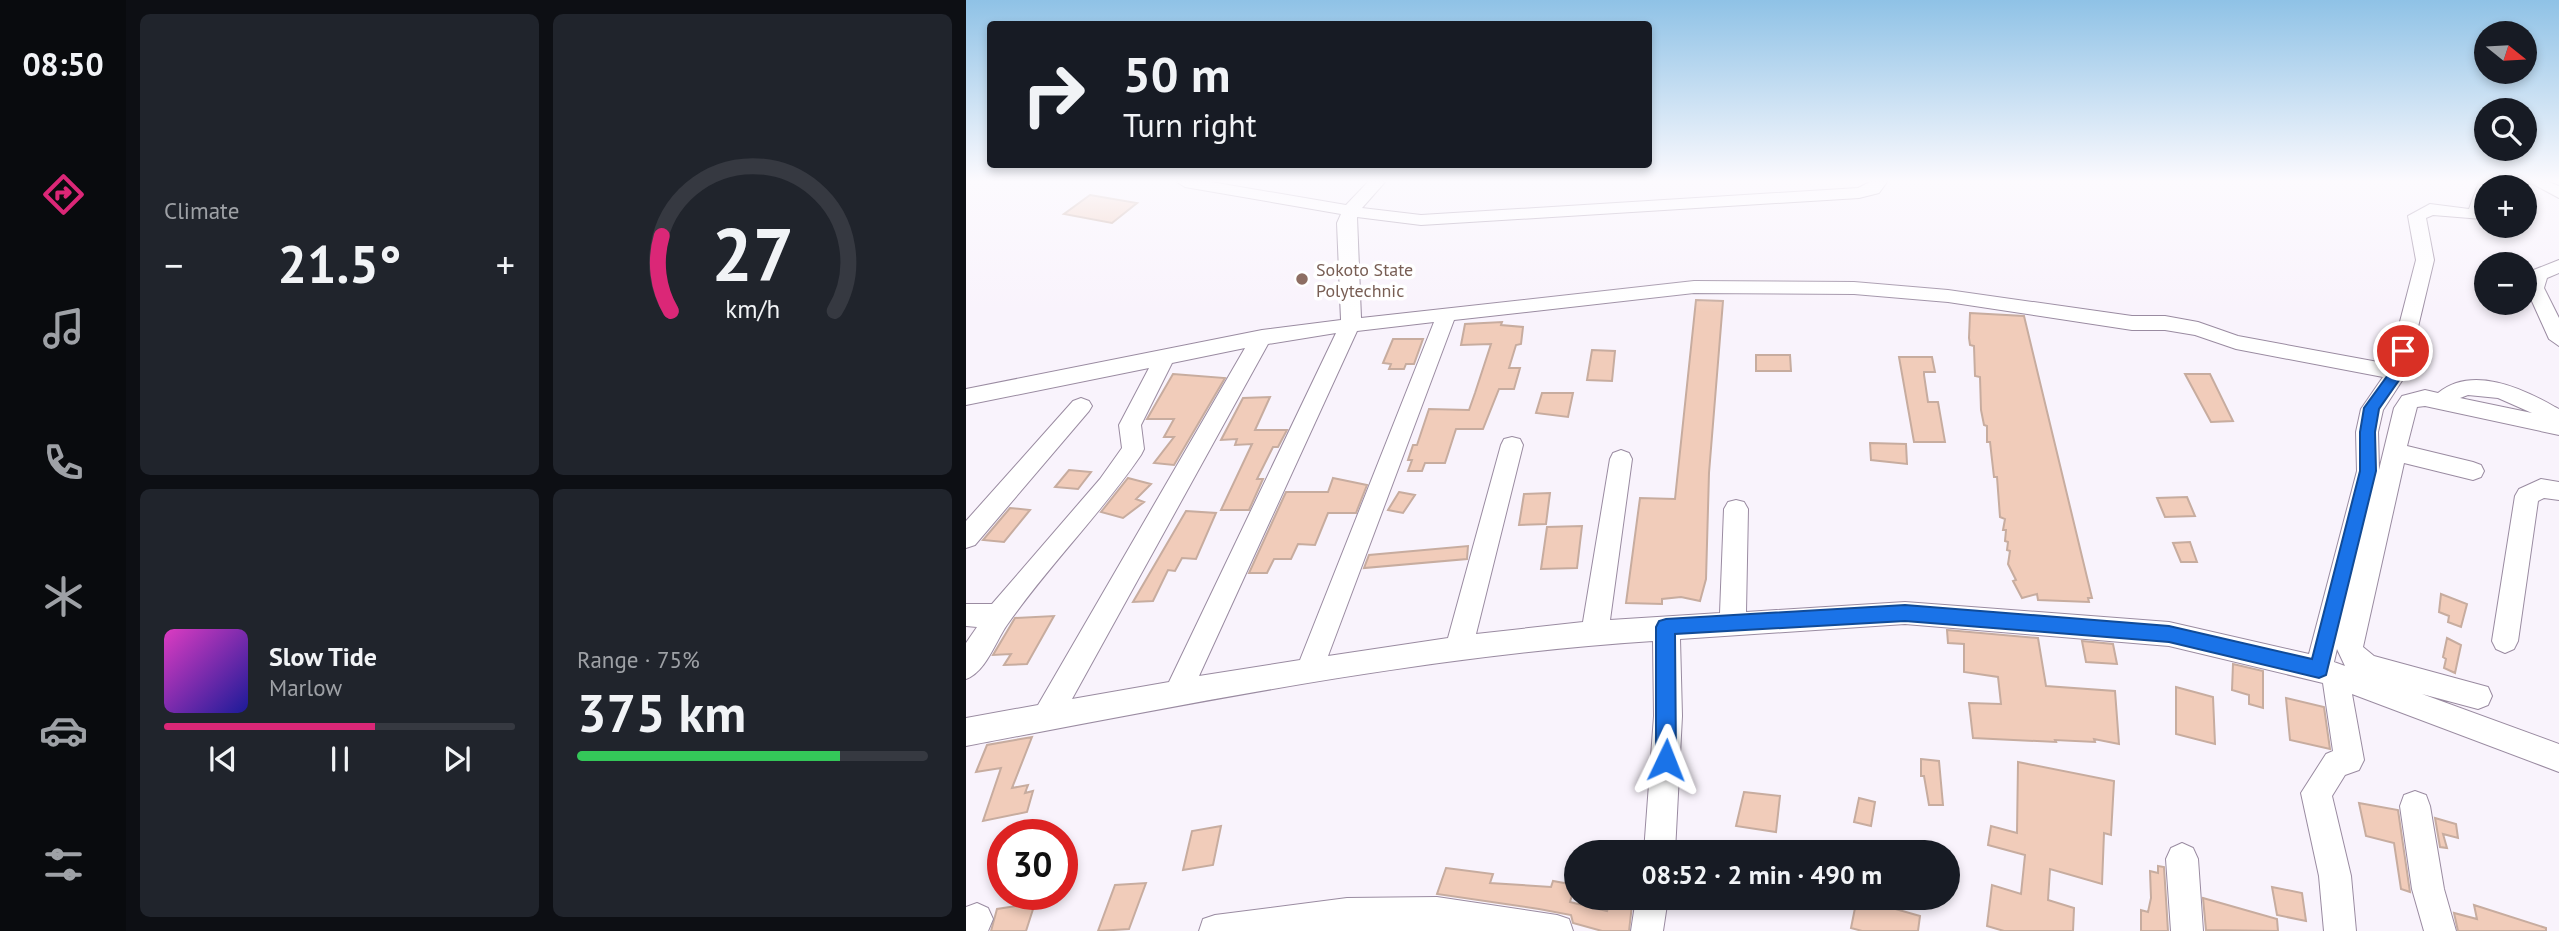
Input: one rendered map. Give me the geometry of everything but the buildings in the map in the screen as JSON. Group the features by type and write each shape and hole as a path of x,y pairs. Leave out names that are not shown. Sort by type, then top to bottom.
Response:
{"street":[{"path":"1177,694 1351,323 1346,225"},
{"path":"2340,931 2335,876 2316,793 2336,764 2349,760 2327,672 2368,471 2367,432 2372,408 2397,373 2425,260 2419,225"},
{"path":"2559,266 2538,275 2535,288 2559,339"},
{"path":"966,397 1262,337 1351,323 1694,287 1854,288 1948,296 2132,323 2165,323 2198,329 2236,342 2290,350 2397,373"},
{"path":"1309,671 1447,314"},
{"path":"1048,715 1262,337"},
{"path":"966,667 998,616 1108,485 1133,449 1130,425 1165,356"},
{"path":"2441,402 2459,390 2489,388 2525,399 2559,420"},
{"path":"2478,696 2374,670 2361,664 2352,653 2351,642 2407,404 2419,398 2559,427"},
{"path":"966,538 1082,406"},
{"path":"1460,648 1512,445"},
{"path":"2395,452 2473,471"},
{"path":"1595,632 1621,459"},
{"path":"2505,641 2527,496 2541,488 2559,491"},
{"path":"1733,622 1736,509"},
{"path":"966,732 1048,715 1460,648 1595,632 1905,613 2169,634 2327,672 2559,758"},
{"path":"966,615 998,616"},
{"path":"1661,840 1668,716 1666,627"},
{"path":"2415,806 2428,889 2440,931"},
{"path":"2182,859 2187,931"},
{"path":"1647,931 1650,910"},
{"path":"1215,931 1232,926 1352,922 1437,913 1540,930"}],"place":[{"name":"Sokoto State Polytechnic","path":"1302,279"}],"route":[{"path":"1666,760 1666,627 1905,613 2077,629 2169,634 2319,669 2368,471 2367,432 2372,408 2397,373 2403,351"}]}
